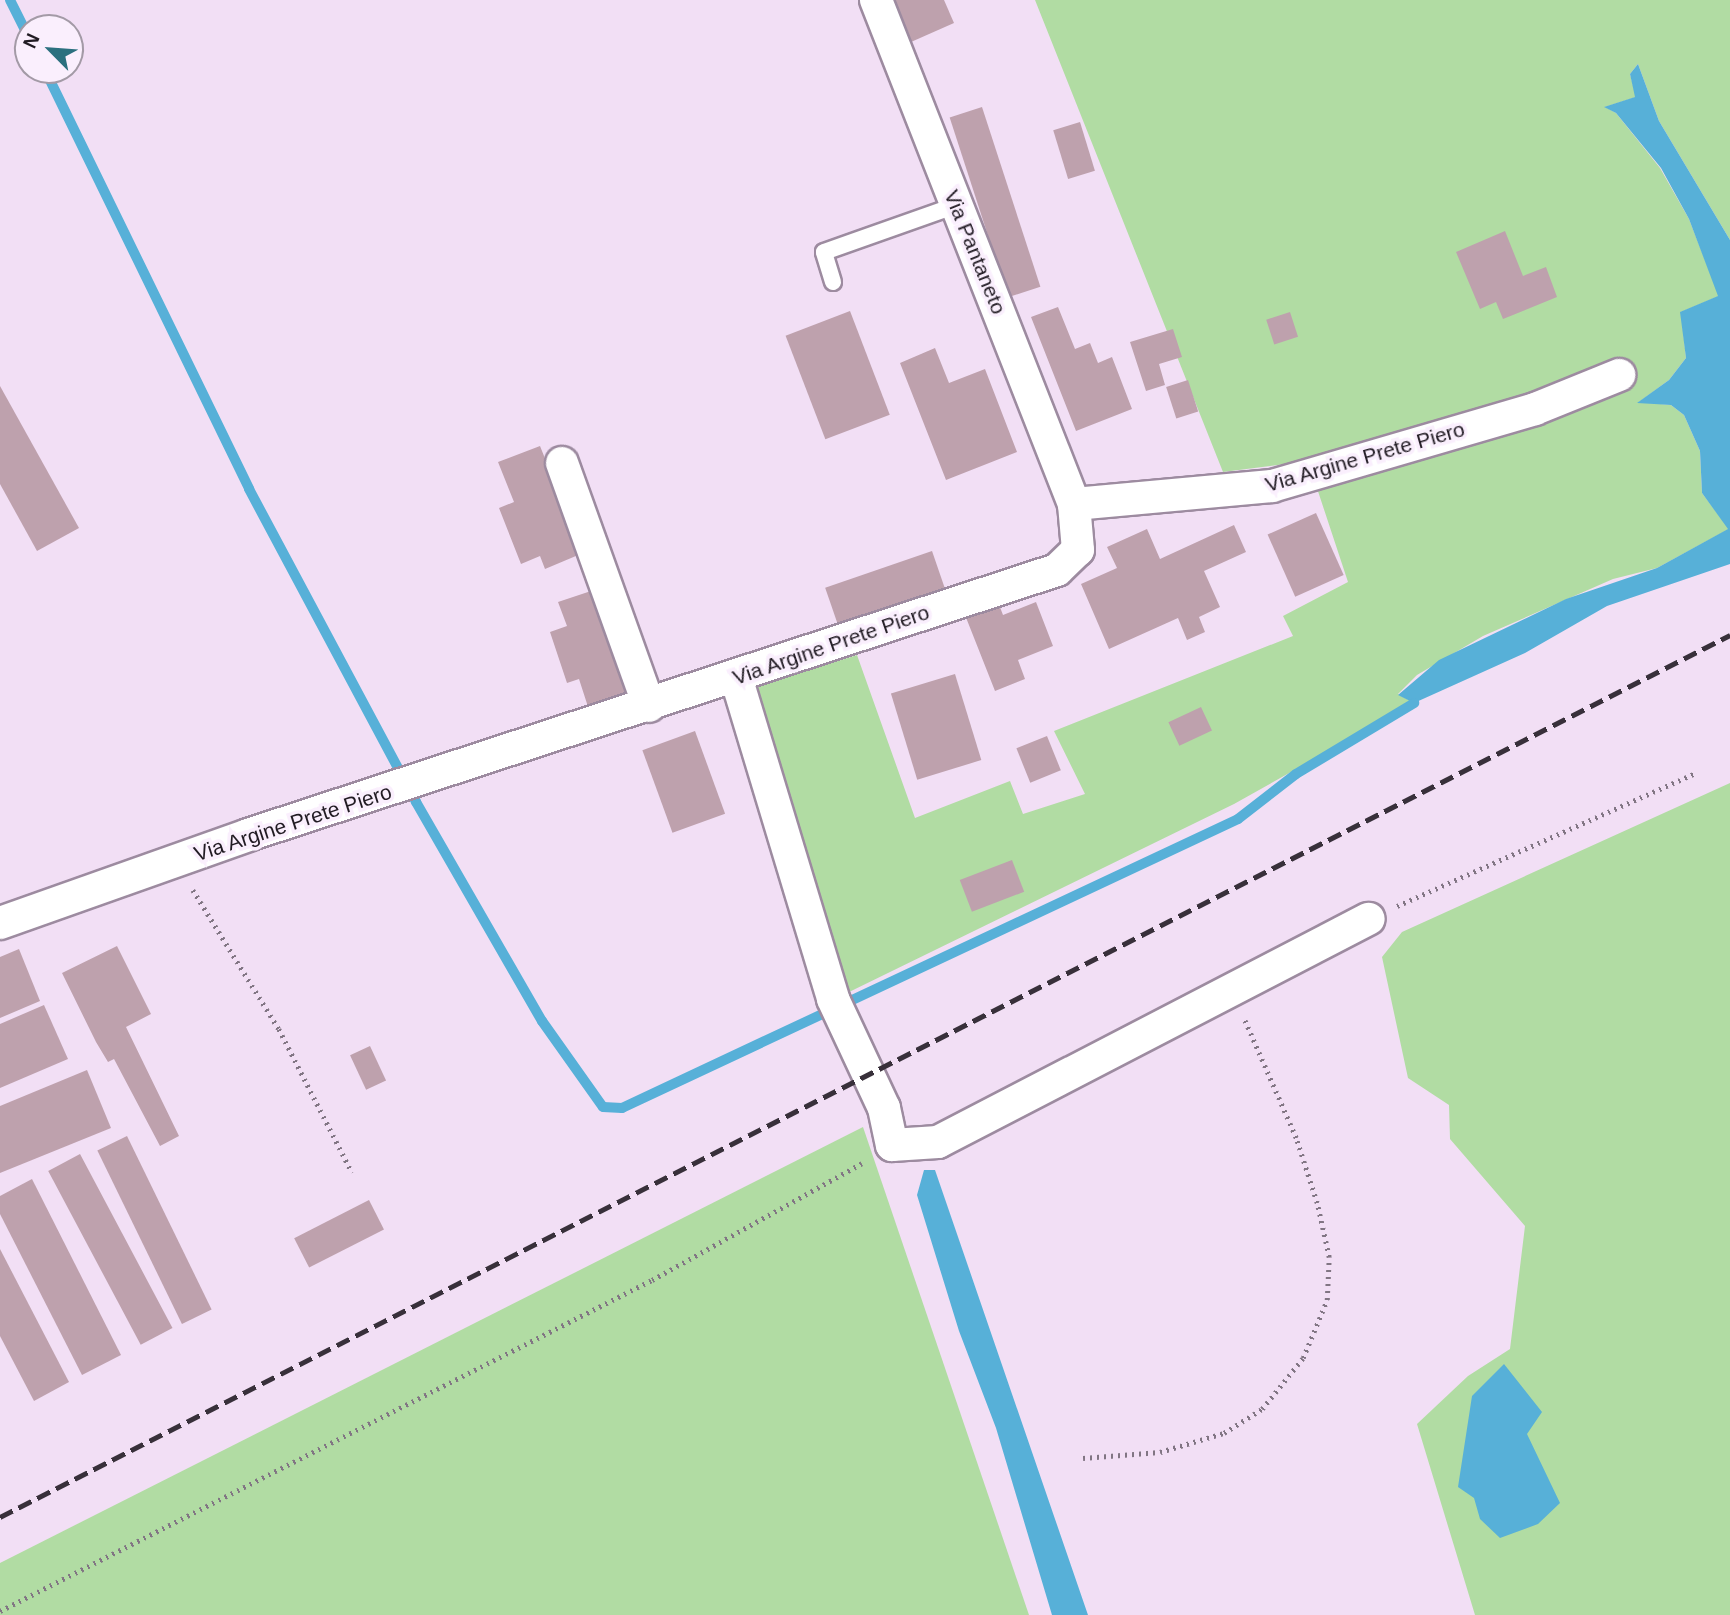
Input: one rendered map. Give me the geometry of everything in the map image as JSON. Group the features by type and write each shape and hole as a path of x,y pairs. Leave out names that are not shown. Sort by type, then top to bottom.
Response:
{"street":[{"name":"Via Pantaneto","path":"876,0 1074,504"},
{"name":"Via Argine Prete Piero","path":"0,923 178,860 1057,570 1078,550 1074,504 1272,486 1535,409 1619,375"},
{"path":"562,463 649,706"},
{"path":"736,677 839,1011 884,1108 892,1145 938,1142 1229,987 1369,919"}],"lane":[{"path":"832,282 824,252 957,205"}],"path":[{"path":"1369,919 1694,774"},
{"path":"178,860 279,1029 352,1172"},
{"path":"1083,1458 1160,1452 1224,1433 1262,1409 1303,1358 1327,1300 1329,1257 1317,1203 1296,1138 1229,987"},
{"path":"0,1611 652,1280 892,1145"}],"green space":[{"path":"1035,0 1730,0 1730,240 1659,121 1638,64 1630,74 1636,97 1605,107 1616,113 1660,168 1689,219 1719,296 1681,312 1686,358 1669,380 1639,402 1671,405 1684,415 1700,451 1702,493 1729,529 1657,568 1613,579 1483,636 1417,675 1398,694 1414,703 1234,804 845,994 752,688 857,655 915,818 1010,781 1023,814 1085,794 1054,731 1293,636 1283,616 1348,582 1308,461 1223,472"},
{"path":"1730,783 1730,1615 1475,1615 1417,1424 1468,1376 1510,1349 1525,1226 1450,1139 1449,1105 1408,1078 1382,957 1402,932"},
{"path":"863,1127 1029,1615 0,1615 0,1563"}],"water":[{"path":"1638,64 1659,121 1730,240 1730,564 1607,606 1525,653 1414,703 1398,695 1439,660 1566,599 1657,568 1728,529 1702,493 1700,451 1684,415 1671,405 1637,403 1669,380 1686,358 1680,312 1718,296 1689,219 1661,168 1616,113 1604,107 1635,97 1630,74"},
{"path":"924,1170 935,1170 1088,1615 1052,1615 996,1428 959,1331 917,1195"},
{"path":"1504,1364 1542,1412 1527,1434 1560,1503 1538,1524 1500,1538 1480,1519 1474,1498 1458,1487 1472,1396"}],"building":[{"path":"894,0 944,0 954,23 911,42"},
{"path":"982,107 1040,287 1008,297 950,118"},
{"path":"1080,122 1095,171 1068,179 1053,130"},
{"path":"1505,231 1523,276 1546,267 1557,297 1503,319 1496,302 1480,309 1456,252"},
{"path":"1058,307 1075,349 1090,343 1098,363 1112,357 1132,409 1076,431 1031,317"},
{"path":"850,311 890,415 825,439 786,336"},
{"path":"1290,312 1298,337 1274,344 1266,320"},
{"path":"1173,329 1182,357 1159,364 1165,385 1146,391 1130,342"},
{"path":"935,348 949,383 985,369 1017,452 946,480 900,363"},
{"path":"1188,380 1198,411 1176,418 1166,387"},
{"path":"0,386 79,528 37,551 0,484"},
{"path":"540,446 583,553 545,569 540,556 521,564 499,508 514,502 498,462"},
{"path":"1316,513 1344,575 1295,597 1268,535"},
{"path":"1234,525 1246,552 1204,571 1220,607 1199,617 1205,632 1187,640 1178,618 1109,649 1081,584 1117,568 1107,547 1147,529 1160,559"},
{"path":"932,551 948,597 841,634 825,588"},
{"path":"597,589 634,698 590,713 579,679 567,683 550,632 567,626 558,602"},
{"path":"998,602 1003,615 1036,602 1053,646 1018,660 1025,679 995,691 965,615"},
{"path":"955,674 981,760 917,780 891,694"},
{"path":"1201,707 1212,731 1179,746 1168,722"},
{"path":"695,731 725,814 672,833 642,750"},
{"path":"1047,736 1061,770 1030,783 1016,748"},
{"path":"1012,860 1024,892 972,912 960,880"},
{"path":"117,946 151,1014 126,1027 179,1136 160,1146 114,1059 108,1062 96,1042 62,973"},
{"path":"19,949 40,1001 0,1018 0,957"},
{"path":"44,1005 68,1059 0,1088 0,1024"},
{"path":"370,1046 386,1080 366,1090 350,1055"},
{"path":"87,1070 111,1128 0,1173 0,1106"},
{"path":"127,1136 212,1309 182,1324 97,1150"},
{"path":"80,1154 172,1328 141,1345 48,1171"},
{"path":"32,1179 121,1355 82,1375 0,1214 0,1196"},
{"path":"369,1200 384,1229 309,1268 294,1238"},
{"path":"0,1249 69,1382 34,1401 0,1336"}],"waterway":[{"path":"10,0 17,14"},
{"path":"52,84 249,489 416,802 542,1021 603,1107 622,1108 1238,819 1296,774 1414,703"}],"railway":[{"path":"0,1517 1730,635"}]}
